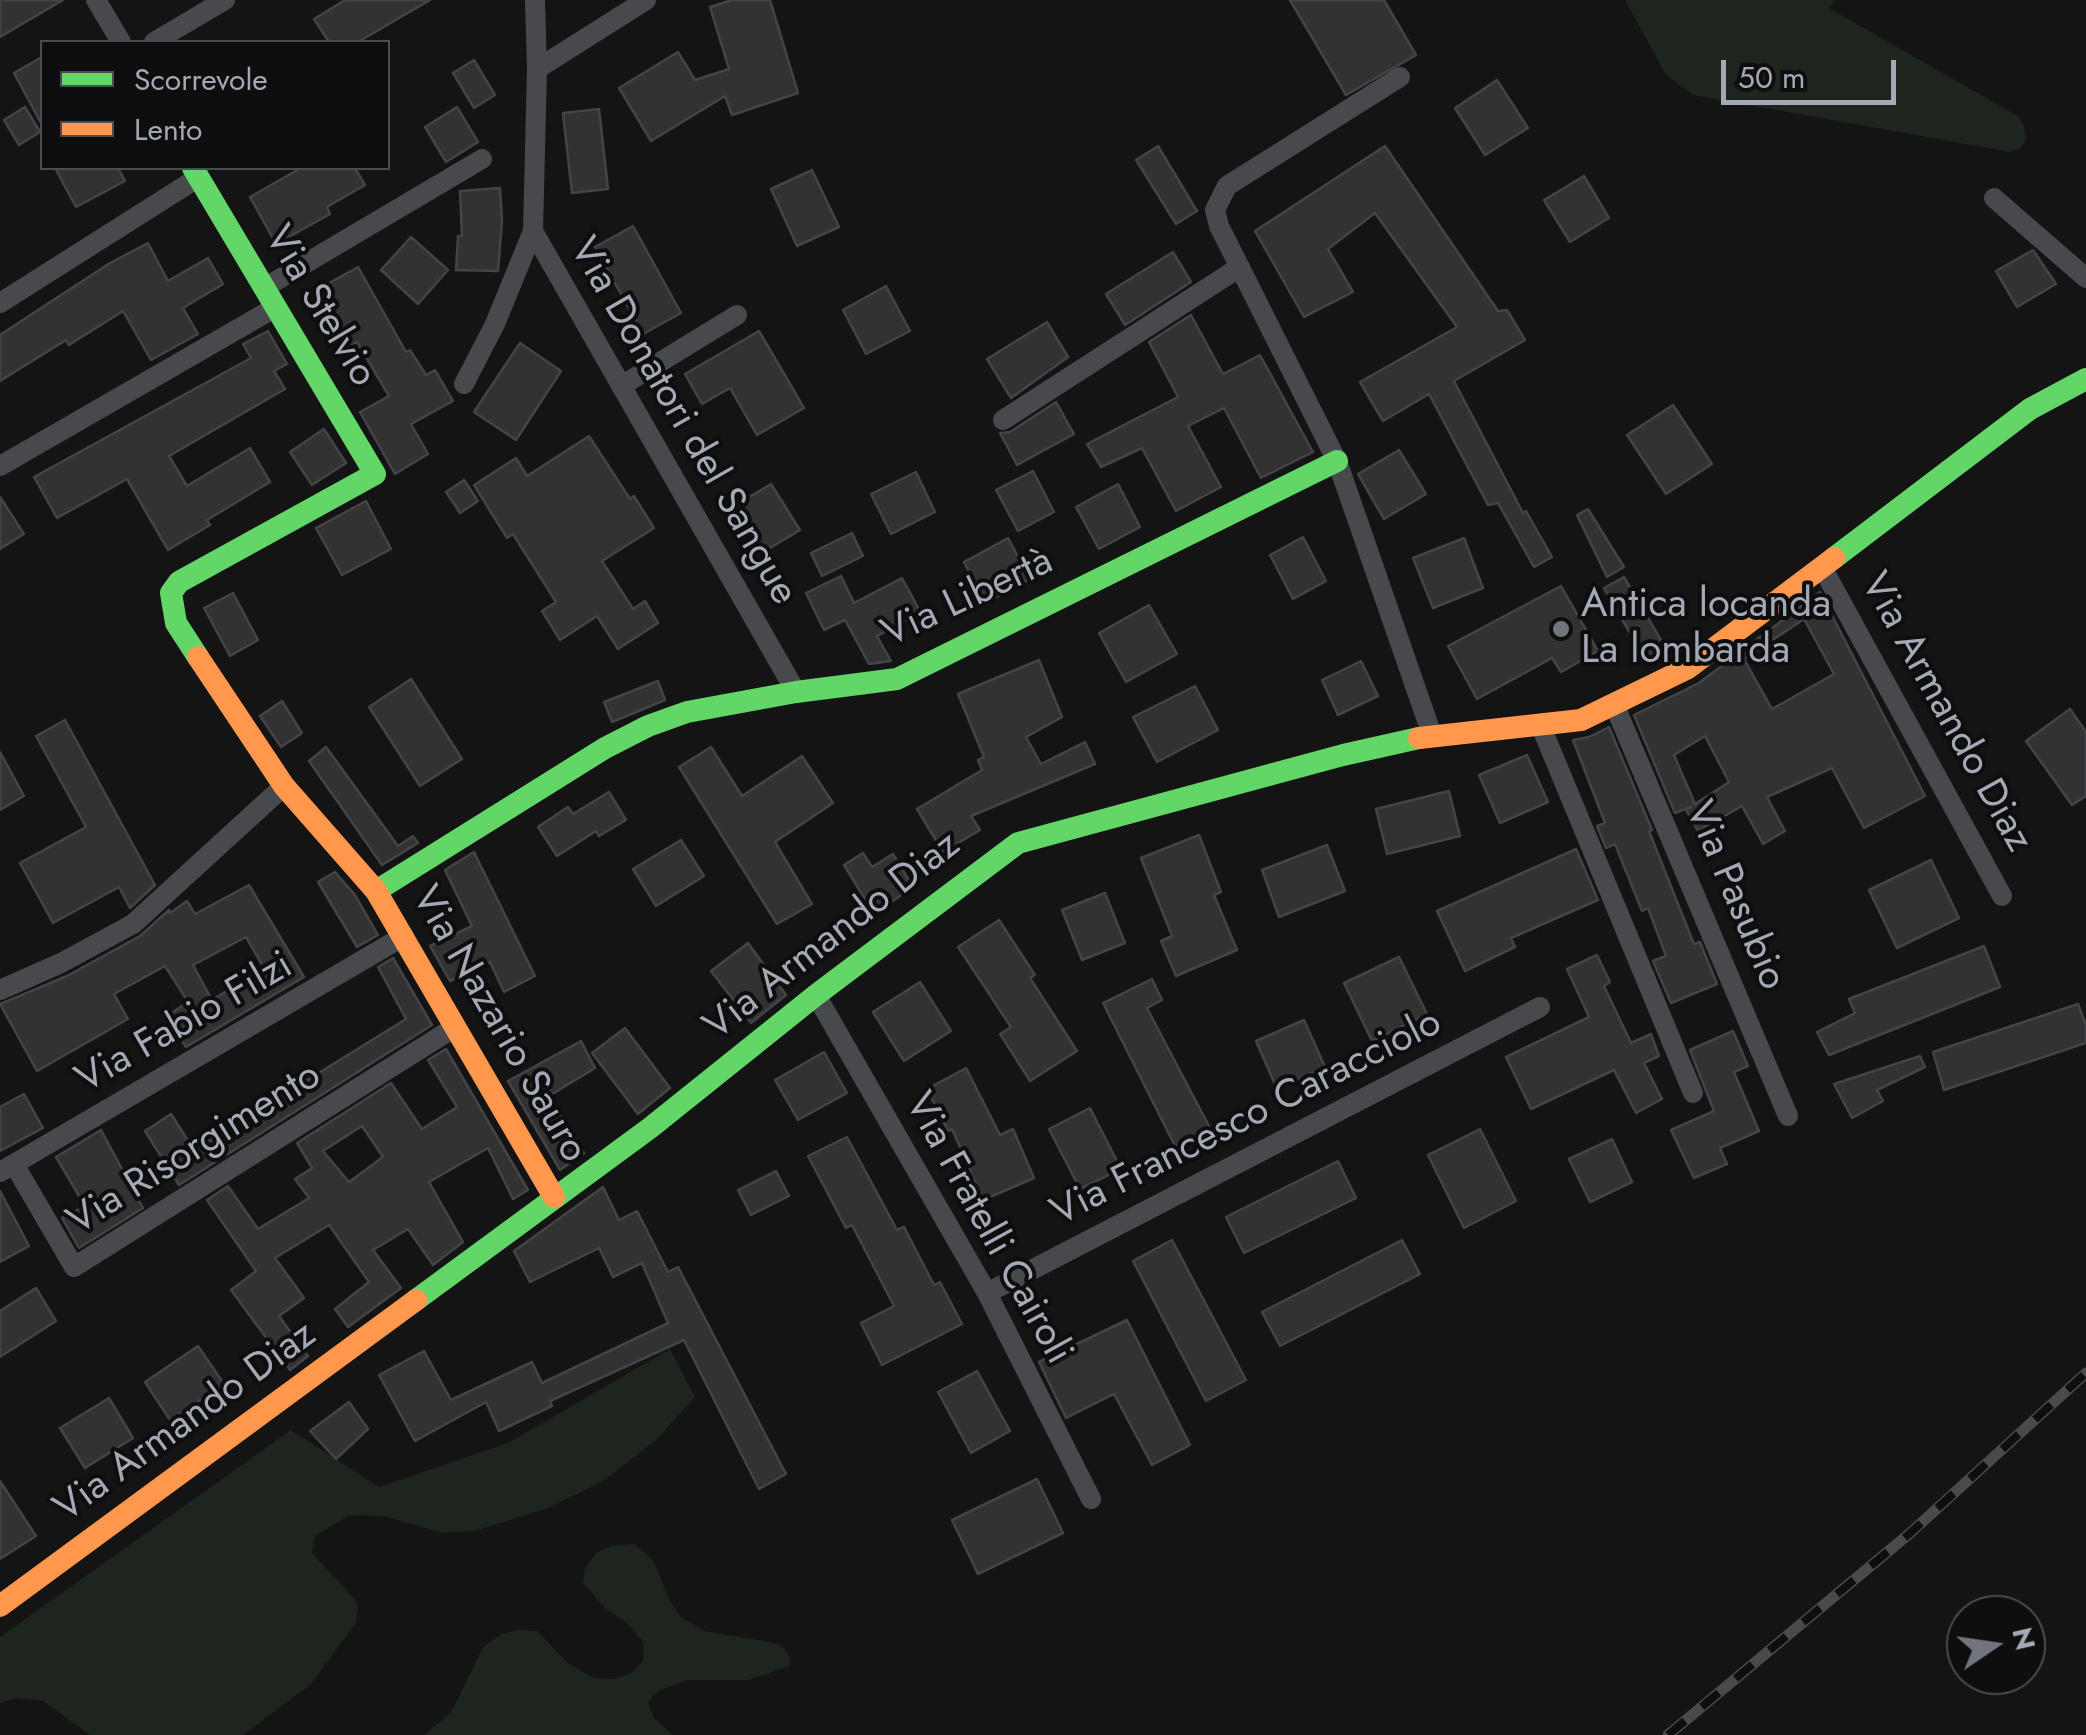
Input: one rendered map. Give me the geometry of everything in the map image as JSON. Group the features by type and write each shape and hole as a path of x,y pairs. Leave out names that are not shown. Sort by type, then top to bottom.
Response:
{"street":[{"path":"96,0 120,40"},
{"path":"157,40 225,0"},
{"name":"Via Donatori del Sangue","path":"535,0 538,70 533,231 796,692"},
{"path":"538,70 646,0"},
{"path":"1400,77 1227,186 1216,210 1219,226 1336,461 1432,735"},
{"path":"0,466 270,298 482,159"},
{"path":"0,302 196,172"},
{"name":"Via Stelvio","path":"176,624 170,592 178,582 375,474 196,172"},
{"path":"1994,198 2086,278"},
{"path":"464,384 495,324 533,231"},
{"path":"1003,420 1240,267"},
{"path":"621,386 738,315"},
{"name":"Via Armando Diaz","path":"0,1606 650,1128 816,995 1018,843 1432,735 1581,720 1688,668 2030,410 2086,379"},
{"name":"Via Libertà","path":"376,890 605,748 648,726 688,712 897,679 1336,461"},
{"name":"Via Armando Diaz","path":"1822,567 2002,896"},
{"name":"Via Nazario Sauro","path":"176,624 284,786 376,890 554,1197"},
{"name":"Via Pasubio","path":"1614,704 1788,1116"},
{"path":"1540,724 1693,1093"},
{"path":"0,990 134,924 284,786"},
{"name":"Via Fabio Filzi","path":"7,1168 404,936"},
{"name":"Via Fratelli Cairoli","path":"816,995 987,1294 1091,1499"},
{"name":"Via Francesco Caracciolo","path":"987,1294 1540,1008"},
{"name":"Via Risorgimento","path":"7,1168 74,1268 455,1027"}],"shaded area":[{"path":"1625,0 1835,0 1829,8 2018,116 2026,141 2010,152 1693,95 1666,75"},
{"path":"670,1349 695,1397 656,1440 602,1482 545,1509 478,1530 443,1533 387,1517 364,1515 348,1516 315,1536 312,1553 354,1598 358,1608 356,1623 310,1685 243,1735 90,1735 43,1701 15,1698 0,1704 0,1637 291,1430 379,1487 508,1443"},
{"path":"634,1544 653,1560 681,1617 705,1631 780,1644 791,1659 789,1666 749,1680 688,1680 658,1691 648,1702 654,1718 673,1735 424,1735 455,1705 483,1647 502,1634 537,1631 568,1663 594,1678 614,1679 631,1673 643,1661 644,1643 583,1583 585,1568 596,1553 611,1546"}],"building":[{"path":"0,0 63,0 0,37"},
{"path":"345,0 430,0 361,40 328,40 314,19"},
{"path":"732,0 770,0 798,93 732,115 725,96 651,141 619,88 678,52 695,80 729,69 710,7"},
{"path":"1290,0 1384,0 1416,55 1346,95"},
{"path":"40,58 40,121 14,73"},
{"path":"474,60 495,95 474,108 453,73"},
{"path":"1497,80 1528,128 1485,155 1455,108"},
{"path":"25,107 40,132 19,145 4,120"},
{"path":"457,107 478,142 446,162 425,127"},
{"path":"599,109 608,189 572,193 563,113"},
{"path":"1158,146 1197,211 1176,224 1136,160"},
{"path":"1385,146 1498,311 1507,310 1525,340 1454,381 1523,513 1526,511 1552,557 1534,567 1498,503 1488,505 1429,394 1383,421 1360,382 1457,327 1375,213 1328,249 1353,292 1304,317 1255,231"},
{"path":"56,170 119,170 125,181 76,207"},
{"path":"297,170 356,170 365,185 327,207 330,214 276,244 250,197"},
{"path":"812,170 839,227 797,246 771,189"},
{"path":"1584,176 1609,218 1570,242 1544,200"},
{"path":"500,188 498,271 456,270 458,236 462,236 460,191"},
{"path":"633,226 681,313 643,334 595,247"},
{"path":"411,237 448,270 418,304 381,270"},
{"path":"148,243 168,281 208,258 223,284 183,308 198,334 151,360 123,311 0,381 0,335 110,263"},
{"path":"2033,250 2056,284 2017,307 1996,271"},
{"path":"1173,252 1191,282 1125,325 1106,294"},
{"path":"358,267 406,352 410,350 426,375 435,370 453,401 411,424 428,454 395,474 360,412 389,396 357,342 345,349 313,292"},
{"path":"886,286 910,331 866,354 843,310"},
{"path":"1191,315 1223,374 1260,355 1313,452 1261,478 1224,408 1188,426 1221,487 1176,511 1142,448 1101,467 1087,444 1178,397 1149,342"},
{"path":"1047,322 1068,357 1011,398 987,359"},
{"path":"268,331 287,364 274,371 285,389 169,456 187,486 250,448 270,482 207,520 210,525 168,550 127,479 57,518 34,477 251,358 243,344"},
{"path":"759,331 804,408 757,435 730,388 702,404 685,374"},
{"path":"520,343 561,371 516,440 474,412"},
{"path":"1056,402 1074,434 1017,465 1000,433 1010,432"},
{"path":"1673,405 1712,464 1666,494 1627,435"},
{"path":"324,429 346,463 312,485 290,452"},
{"path":"589,436 654,528 602,561 633,609 645,601 658,623 618,649 597,616 560,640 542,611 556,602 513,534 507,538 474,485 516,458 527,476"},
{"path":"1399,450 1426,494 1384,519 1358,474"},
{"path":"1033,471 1054,512 1018,531 996,490"},
{"path":"916,472 935,512 891,534 871,494"},
{"path":"464,480 478,501 460,513 446,492"},
{"path":"771,484 800,530 765,551 736,505"},
{"path":"1118,484 1140,527 1099,549 1076,507"},
{"path":"0,497 24,534 0,549"},
{"path":"366,501 391,549 342,575 316,528"},
{"path":"1588,509 1624,567 1607,577 1577,515"},
{"path":"852,533 863,556 822,576 811,553"},
{"path":"1303,537 1326,581 1293,599 1270,555"},
{"path":"1008,538 1030,579 985,603 964,562"},
{"path":"1464,538 1483,588 1433,608 1413,558"},
{"path":"841,576 854,603 902,578 921,613 877,636 891,661 869,664 845,620 824,630 806,593"},
{"path":"1624,577 1665,647 1645,659 1604,588"},
{"path":"1561,586 1598,651 1561,672 1552,658 1477,699 1448,646"},
{"path":"1820,592 1925,796 1864,828 1832,768 1767,797 1785,831 1763,844 1742,806 1698,831 1686,810 1691,807 1675,813 1634,715 1699,683","holes":["1804,619 1834,674 1772,709 1744,659","1705,736 1729,782 1695,804 1674,755"]},
{"path":"233,593 258,640 230,656 204,608"},
{"path":"1149,605 1177,654 1126,682 1099,633"},
{"path":"1039,660 1062,717 1026,737 1041,764 1085,742 1095,764 971,816 980,830 943,852 917,809 982,770 978,760 984,757 958,694"},
{"path":"1361,661 1378,696 1338,715 1322,680"},
{"path":"411,679 462,759 420,786 369,707"},
{"path":"658,681 665,700 612,722 604,702"},
{"path":"1195,686 1218,730 1157,762 1133,717"},
{"path":"282,701 302,733 281,747 260,716"},
{"path":"2070,709 2086,732 2086,796 2072,805 2026,741"},
{"path":"65,720 155,885 130,908 119,887 53,923 20,863 86,827 36,736"},
{"path":"1609,727 1694,944 1700,942 1717,984 1671,1003 1653,961 1666,956 1648,908 1642,911 1615,844 1606,848 1597,826 1605,823 1573,740"},
{"path":"326,747 398,846 413,836 418,843 382,865 309,761"},
{"path":"711,747 742,796 802,756 833,803 775,842 812,904 777,924 679,767"},
{"path":"0,752 24,796 0,810"},
{"path":"1527,755 1548,802 1500,823 1479,775"},
{"path":"1449,791 1460,836 1387,854 1376,809"},
{"path":"609,792 626,820 599,836 596,831 557,856 538,827 568,807 573,814"},
{"path":"1199,835 1221,892 1214,895 1237,950 1176,976 1161,941 1172,936 1141,858"},
{"path":"681,840 704,876 656,906 633,869"},
{"path":"1327,845 1345,891 1279,917 1262,870"},
{"path":"1576,849 1598,900 1511,938 1515,947 1465,971 1437,911"},
{"path":"474,852 535,976 504,992 490,962 450,981 430,946 472,926 445,870"},
{"path":"863,853 872,867 893,854 913,887 874,914 844,865"},
{"path":"1931,860 1959,918 1897,948 1869,890"},
{"path":"335,872 355,895 378,935 357,947 318,882"},
{"path":"249,885 304,977 186,1047 167,1016 188,1002 165,966 114,994 128,1019 37,1071 0,1004 67,976 140,936 169,910 170,913 187,901 195,914","holes":["246,937 264,968 212,1000 193,965"]},
{"path":"1105,893 1125,943 1082,960 1062,910"},
{"path":"999,920 1035,975 1030,978 1077,1051 1030,1081 1000,1034 1011,1027 958,947"},
{"path":"748,943 786,995 751,1023 711,971"},
{"path":"1984,946 2000,987 1829,1055 1817,1032 1855,1013 1849,999"},
{"path":"1597,955 1610,982 1604,986 1631,1043 1651,1034 1659,1056 1644,1063 1662,1099 1636,1113 1614,1070 1531,1109 1506,1057 1589,1017 1567,969"},
{"path":"1399,957 1427,1014 1372,1041 1344,983"},
{"path":"393,958 432,1025 179,1185 145,1131 171,1114 194,1150 406,1019 378,967"},
{"path":"1152,979 1162,1000 1147,1008 1210,1128 1175,1146 1103,1003"},
{"path":"920,982 951,1031 904,1061 873,1012"},
{"path":"2078,1004 2086,1025 2086,1043 1944,1090 1933,1052"},
{"path":"1304,1020 1325,1067 1277,1089 1256,1041"},
{"path":"625,1028 670,1088 638,1114 592,1053"},
{"path":"1733,1031 1748,1066 1734,1072 1759,1131 1720,1148 1727,1164 1694,1178 1671,1130 1714,1111 1690,1050"},
{"path":"581,1041 595,1068 549,1096 584,1153 560,1170 508,1081"},
{"path":"446,1049 528,1190 513,1199 488,1148 429,1182 463,1242 433,1265 408,1229 373,1250 401,1288 348,1327 335,1309 369,1282 329,1225 275,1258 304,1298 279,1316 308,1356 290,1370 231,1290 256,1271 207,1200 228,1186 258,1229 309,1198 295,1179 312,1168 297,1143 391,1083 422,1129 457,1107 428,1060","holes":["362,1126 383,1157 349,1182 323,1151"]},
{"path":"824,1052 847,1093 798,1120 775,1080"},
{"path":"1920,1056 1925,1067 1877,1090 1883,1101 1852,1118 1834,1084"},
{"path":"966,1068 1000,1135 1013,1129 1034,1178 983,1200 952,1129 948,1131 927,1089"},
{"path":"24,1094 43,1128 0,1151 0,1107"},
{"path":"1090,1108 1121,1169 1080,1189 1049,1129"},
{"path":"1480,1129 1516,1201 1464,1228 1428,1155"},
{"path":"101,1130 143,1208 79,1248 62,1218 85,1206 56,1157"},
{"path":"847,1137 897,1230 904,1227 934,1285 940,1282 962,1324 882,1365 861,1323 894,1306 852,1225 846,1228 808,1156"},
{"path":"1612,1139 1632,1182 1590,1202 1569,1159"},
{"path":"1338,1161 1356,1198 1244,1253 1226,1217"},
{"path":"776,1171 789,1196 751,1215 738,1190"},
{"path":"603,1187 619,1220 637,1211 668,1272 678,1267 786,1474 759,1489 684,1340 550,1401 552,1406 499,1431 486,1402 415,1441 379,1375 424,1351 451,1400 532,1362 542,1383 668,1323 642,1263 613,1277 599,1248 530,1282 514,1251"},
{"path":"0,1191 29,1246 0,1262"},
{"path":"1172,1240 1246,1380 1206,1401 1133,1261"},
{"path":"1402,1240 1420,1274 1280,1346 1262,1312"},
{"path":"36,1288 56,1321 0,1357 0,1311"},
{"path":"1127,1320 1190,1445 1152,1465 1114,1394 1066,1418 1039,1362"},
{"path":"198,1346 224,1384 170,1420 145,1382"},
{"path":"977,1371 1010,1431 971,1453 938,1392"},
{"path":"109,1398 133,1438 85,1468 60,1428"},
{"path":"349,1402 368,1429 336,1459 310,1431"},
{"path":"1037,1479 1063,1533 978,1574 952,1520"},
{"path":"0,1481 36,1536 0,1559"}],"railway":[{"path":"1668,1735 1909,1534 2086,1373"}],"traffic: fast":[{"path":"194,170 375,474 179,582 171,593 176,623 198,657"},
{"path":"1834,558 2030,409 2086,379"},
{"path":"376,891 605,748 648,726 687,712 897,679 1337,461"},
{"path":"416,1300 650,1128 816,995 1018,843 1419,738"}],"traffic: slow":[{"path":"1419,738 1581,720 1688,668 1834,558"},
{"path":"198,657 284,786 376,891 554,1197"},
{"path":"0,1606 416,1300"}],"place":[{"name":"Antica locanda La lombarda","path":"1561,629"}]}
